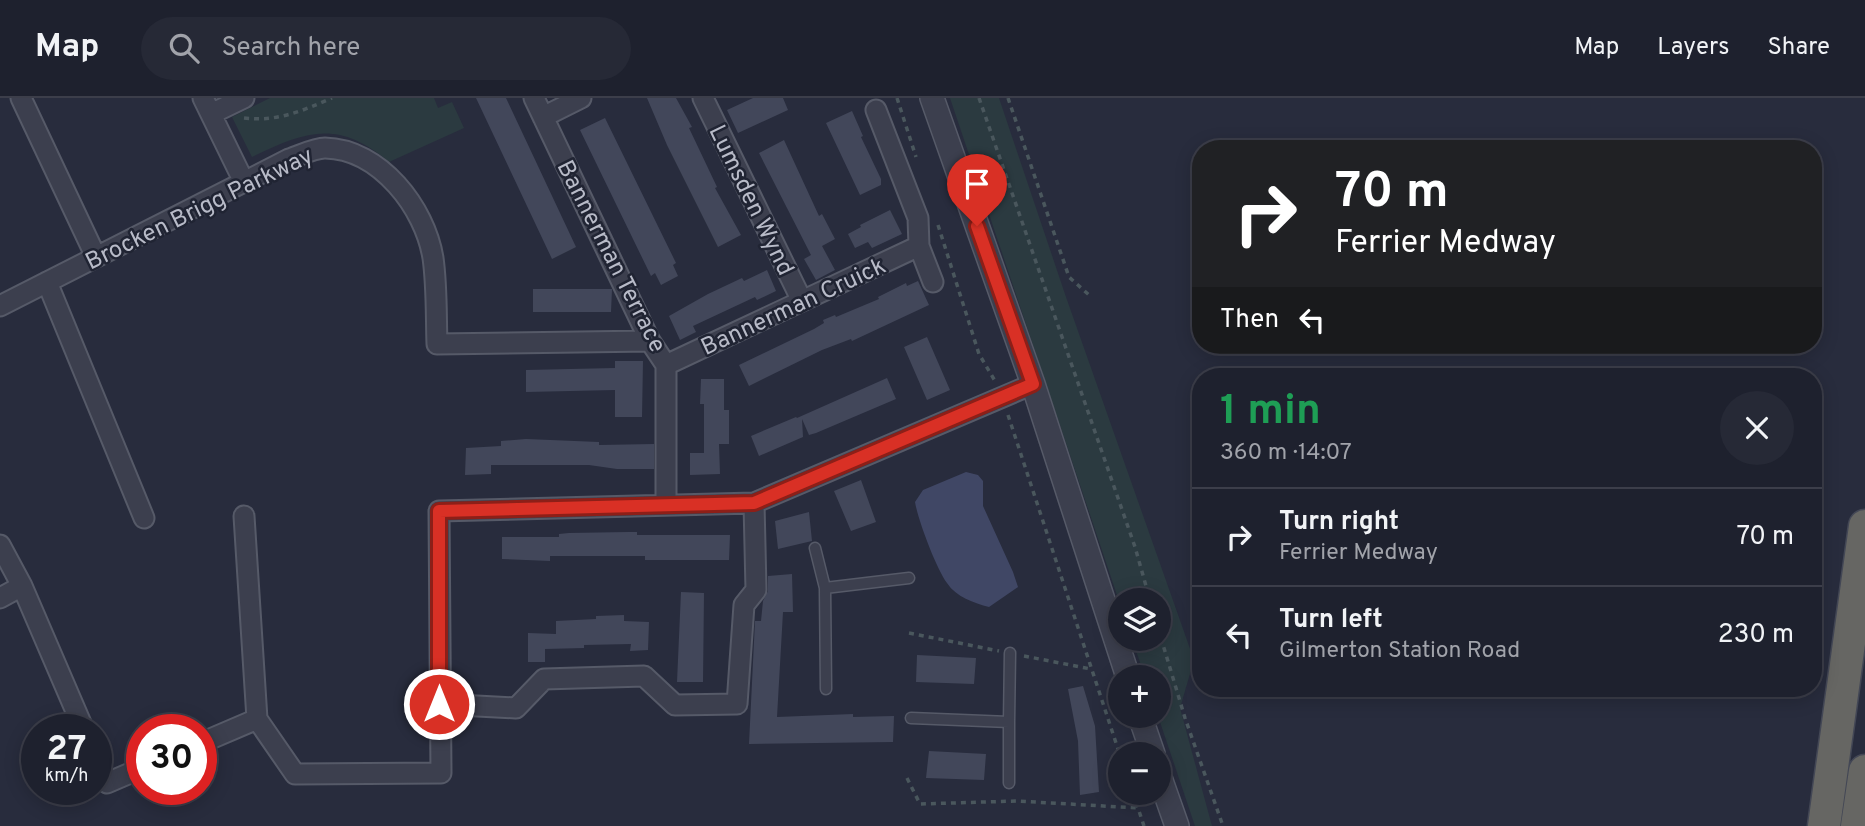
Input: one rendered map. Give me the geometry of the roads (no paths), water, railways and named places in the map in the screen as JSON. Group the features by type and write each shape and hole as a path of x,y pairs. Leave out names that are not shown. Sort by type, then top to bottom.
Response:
{"highway":[{"path":"1824,826 1865,526"},
{"path":"1857,826 1865,771"}],"street":[{"path":"21,98 96,257"},
{"path":"244,98 207,106 244,182"},
{"name":"Bannerman Terrace","path":"534,98 650,341 666,365 666,504"},
{"path":"542,117 580,98"},
{"name":"Lumsden Wynd","path":"703,98 802,301"},
{"path":"932,98 1033,384 1124,665"},
{"path":"876,110 918,218 919,246 933,282"},
{"name":"Brocken Brigg Parkway","path":"0,306 289,159 323,148 354,155 382,169 408,199 425,229 433,258 437,344 650,341"},
{"name":"Bannerman Cruick","path":"666,365 919,246"},
{"path":"47,282 144,518"},
{"path":"244,516 257,719 295,774 441,773 439,511 754,503 1033,384"},
{"path":"439,704 516,708 544,679 644,676 675,705 737,704 744,605 756,590 754,503"},
{"path":"0,545 22,586 77,714"},
{"path":"0,598 22,586"},
{"path":"217,736 257,719"},
{"path":"1170,805 1177,826"}],"lane":[{"path":"815,548 825,588 826,689"},
{"path":"825,588 909,578"},
{"path":"1009,783 1010,653"},
{"path":"911,718 1009,722"}],"water":[{"path":"966,472 978,475 983,481 983,506 1018,587 989,607 960,596 947,583 928,544 915,502 923,490"}]}
